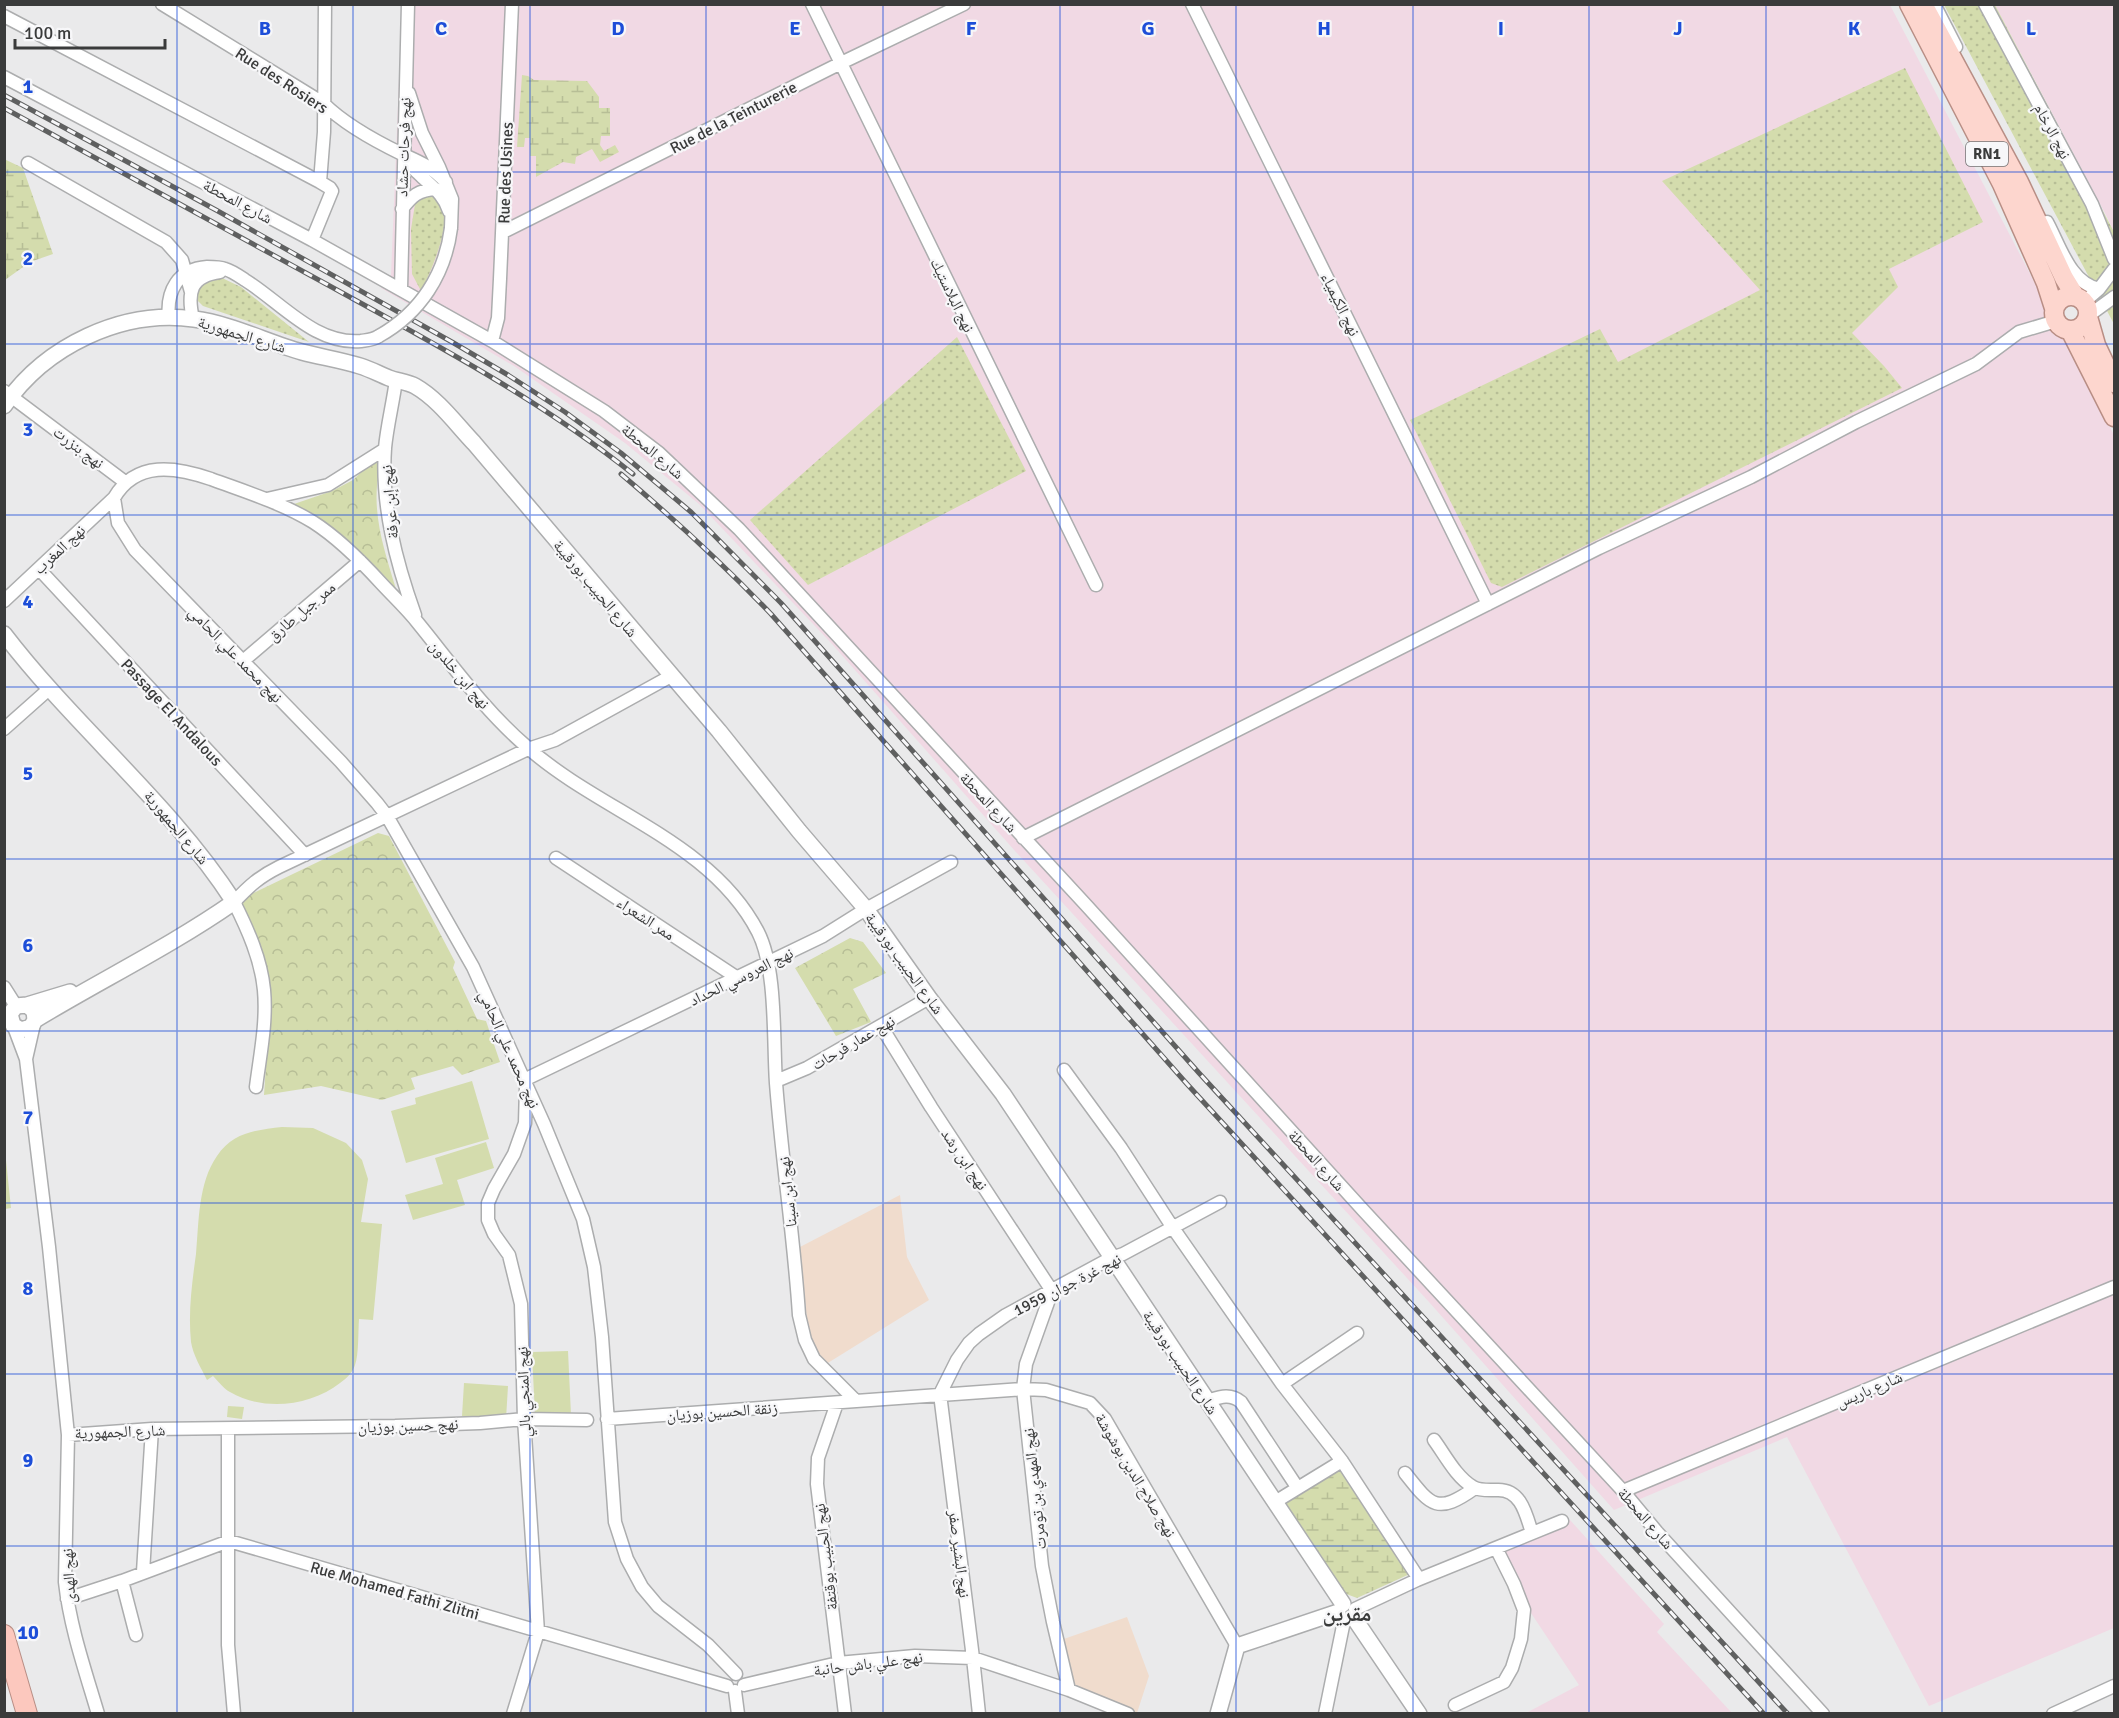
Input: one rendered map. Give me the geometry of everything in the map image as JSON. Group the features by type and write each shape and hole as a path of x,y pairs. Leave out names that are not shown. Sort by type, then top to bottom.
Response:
{"highway":[{"path":"4,1635 27,1713"},
{"path":"4,1660 20,1713"}],"main road":[{"name":"RN1","path":"1909,4 2002,184 2060,320 2115,417"},
{"name":"RN1","path":"1923,4 2019,182 2064,278 2084,307 2096,345 2115,383"},
{"path":"2064,297 2084,307 2082,327 2060,320 2060,299 2064,297"}],"street":[{"name":"Rue des Rosiers","path":"162,4 323,103 336,116 403,154 420,161 433,170 441,185"},
{"name":"نهج فرحات حشاد","path":"401,289 408,4"},
{"name":"Rue des Usines","path":"492,341 498,318 512,4"},
{"name":"نهج البلاستيك","path":"812,4 1096,585"},
{"name":"Rue de la Teinturerie","path":"503,232 964,4"},
{"name":"نهج الكيمياء","path":"1192,4 1488,604"},
{"path":"1934,4 2074,274 2086,287 2099,290"},
{"name":"نهج الرخام","path":"1985,4 2092,204 2115,259"},
{"path":"320,182 324,132 322,6"},
{"path":"4,16 331,189 312,240"},
{"name":"شارع المحطة","path":"4,77 312,240 492,341 604,411 683,474 739,529 1623,1491 1657,1532 1823,1713"},
{"path":"169,318 169,293 186,272 201,268 225,268 310,328 330,338 349,342 373,339 393,328 418,306 429,292 442,266 449,245 451,214 405,80"},
{"path":"28,163 166,242 182,260 191,292"},
{"path":"402,209 415,193 441,185"},
{"path":"2084,307 2115,269"},
{"path":"193,319 191,292 201,278 211,273 223,272 242,278"},
{"path":"2084,307 2115,297"},
{"name":"شارع الجمهورية","path":"7,397 61,351 95,333 126,322 149,318 193,319 231,327 301,352 359,366 396,380"},
{"path":"1023,838 1599,548 1751,477 1856,422 1976,364 2019,332 2060,320"},
{"name":"نهج إبن عرفة","path":"396,380 385,449 387,504 392,542 417,622"},
{"name":"شارع الحبيب بورقيبة","path":"396,380 414,386 446,412 719,731 866,909 929,998 1003,1094 1347,1613 1419,1713"},
{"name":"نهج بنزرت","path":"7,397 125,482"},
{"path":"267,499 328,485 385,449"},
{"name":"نهج ابن خلدون","path":"125,482 151,470 174,469 197,474 267,499 312,522 360,561 417,622 459,676 528,749 572,781 696,860 727,887 744,908 760,936 768,964"},
{"path":"114,498 125,482"},
{"name":"نهج المغرب","path":"4,601 114,498"},
{"name":"نهج محمد علي الحامي","path":"114,498 118,523 135,550 341,762 387,816 473,967 525,1081 583,1219 594,1268 602,1337 615,1521 627,1560 642,1587 658,1606 708,1645 736,1674 742,1677 735,1687"},
{"name":"ممر جبل طارق","path":"243,661 360,561"},
{"name":"Passage El Andalous","path":"39,569 305,855"},
{"name":"شارع الجمهورية","path":"4,634 49,689 164,809 220,879 234,902"},
{"path":"4,987 13,1017 21,1030 26,1029 93,985 201,926 234,902 258,877 528,749 564,736 671,676"},
{"path":"4,729 49,689"},
{"name":"ممر الشعراء","path":"556,858 736,977"},
{"name":"نهج العروسي الحداد","path":"525,1081 823,936 866,909 951,862"},
{"path":"234,902 249,932 264,989 264,1019 256,1087"},
{"name":"نهج ابن سينا","path":"768,964 776,1081 799,1314 814,1359 855,1400"},
{"path":"13,1017 93,985"},
{"name":"نهج عمار فرحات","path":"776,1081 807,1068 929,998"},
{"path":"13,1017 34,1011 34,1022"},
{"name":"شارع الجمهورية","path":"13,1017 26,1059 49,1247 68,1435 152,1429 228,1429"},
{"name":"شارع الجمهورية","path":"26,1059 34,1022"},
{"name":"نهج ابن رشد","path":"881,1026 931,1107 1052,1291"},
{"path":"1064,1070 1121,1148 1173,1228 1281,1384 1342,1461 1419,1579"},
{"name":"نهج المنجي بالي","path":"513,1713 538,1632 524,1419 521,1304 509,1255 494,1234 488,1220 488,1203 514,1154 525,1123 525,1081"},
{"name":"نهج غرة جوان 1959","path":"940,1394 969,1342 1006,1315 1220,1202"},
{"name":"شارع باريس","path":"1623,1491 2115,1287"},
{"name":"نهج المهدي بن تومرت","path":"1052,1291 1026,1364 1023,1389 1042,1566 1069,1690"},
{"path":"1281,1384 1357,1333"},
{"name":"نهج صلاح الدين بوشوشة","path":"837,1403 1023,1389 1046,1390 1090,1403 1105,1419 1237,1646"},
{"name":"نهج البشير صفر","path":"940,1394 979,1713"},
{"path":"1207,1401 1226,1396 1235,1397 1241,1402 1297,1487"},
{"name":"زنقة الحسين بوزيان","path":"607,1419 837,1403"},
{"name":"نهج الحبيب بوقتفة","path":"837,1403 816,1470 845,1713"},
{"name":"نهج حسين بوزيان","path":"228,1429 480,1423 524,1419 587,1420"},
{"path":"143,1572 152,1429"},
{"path":"228,1429 228,1644 234,1713"},
{"name":"نهج الهدى","path":"68,1435 65,1582 73,1632 98,1713"},
{"path":"1434,1440 1459,1475 1474,1488"},
{"path":"1275,1502 1342,1461"},
{"path":"1405,1473 1424,1496 1436,1504 1449,1504 1474,1488 1505,1489 1519,1499 1526,1511 1532,1533"},
{"path":"1218,1713 1237,1646 1347,1613 1419,1579 1562,1521"},
{"path":"67,1599 229,1541"},
{"name":"Rue Mohamed Fathi Zlitni","path":"229,1541 735,1687"},
{"path":"1455,1705 1504,1682 1512,1668 1521,1639 1524,1610 1496,1548"},
{"path":"122,1581 136,1635"},
{"path":"1325,1713 1347,1613"},
{"name":"نهج علي باش حانبة","path":"735,1687 838,1663 915,1656 973,1658 1069,1690 1128,1713"},
{"path":"2053,1713 2115,1686"},
{"path":"735,1687 738,1713"}],"shaded area":[{"path":"402,5 1890,5 2114,435 2114,1628 1929,1706 1787,1437 1614,1510 1429,1302 1015,851 832,644 699,504 625,443 514,366 381,288 391,275"},
{"path":"1995,5 2114,5 2114,232 2107,217"},
{"path":"900,1195 907,1257 929,1300 823,1366 817,1357 808,1331 800,1247"},
{"path":"1570,1520 1664,1624 1657,1632 1732,1713 1526,1713 1579,1685 1493,1556"},
{"path":"1127,1617 1149,1676 1137,1713 1075,1688 1070,1683 1058,1641"}],"green space":[{"path":"1944,5 1995,5 2114,232 2114,324"},
{"path":"1905,68 1983,222 1889,269 1898,287 1852,333 1902,388 1502,587 1491,583 1410,420 1600,329 1618,362 1760,290 1662,181"},
{"path":"522,75 534,80 587,81 599,97 599,108 610,108 610,136 601,136 600,145 604,151 615,145 619,152 600,162 592,149 576,157 575,164 563,162 536,177 536,156 530,156 530,138 525,138 524,147 517,147"},
{"path":"4,159 23,168 53,254 30,262 5,280"},
{"path":"423,194 436,197 442,204 445,215 436,257 421,291 412,274 411,229 416,198"},
{"path":"220,277 241,287 309,342 203,306 196,299 199,285 204,279"},
{"path":"957,337 1026,471 808,585 750,520"},
{"path":"385,449 378,481 377,512 396,589 349,542 294,504 332,491 353,480"},
{"path":"378,833 389,836 455,962 453,968 477,1019 486,1021 500,1062 462,1075 453,1066 411,1078 415,1089 382,1100 321,1086 264,1095 271,991 254,929 239,900"},
{"path":"850,938 863,942 886,973 853,989 871,1022 836,1036 795,968"},
{"path":"472,1081 489,1139 406,1163 391,1111 416,1104 415,1098"},
{"path":"282,1127 313,1128 346,1143 362,1160 368,1179 361,1222 382,1224 373,1320 359,1319 357,1355 353,1370 340,1383 315,1397 286,1404 272,1404 243,1398 228,1391 213,1376 207,1380 192,1347 190,1309 200,1203 211,1167 223,1148 238,1137 255,1131"},
{"path":"4,1141 11,1208 5,1209 4,1209"},
{"path":"486,1142 494,1168 457,1180 465,1205 413,1220 405,1195 443,1184 435,1158"},
{"path":"568,1351 571,1415 535,1416 532,1352"},
{"path":"464,1383 508,1386 506,1419 462,1416"},
{"path":"228,1406 244,1407 242,1419 227,1417"},
{"path":"1335,1462 1412,1573 1357,1598 1341,1592 1283,1504"}],"railway":[{"path":"4,95 216,210 508,375 565,412 621,453 691,512 781,603 1199,1073 1788,1714"},
{"path":"4,108 485,373 560,421 633,474"},
{"path":"621,474 698,542 771,614 1187,1084 1764,1714"}],"district":[{"name":"مقرين","path":"1347,1613"}]}
